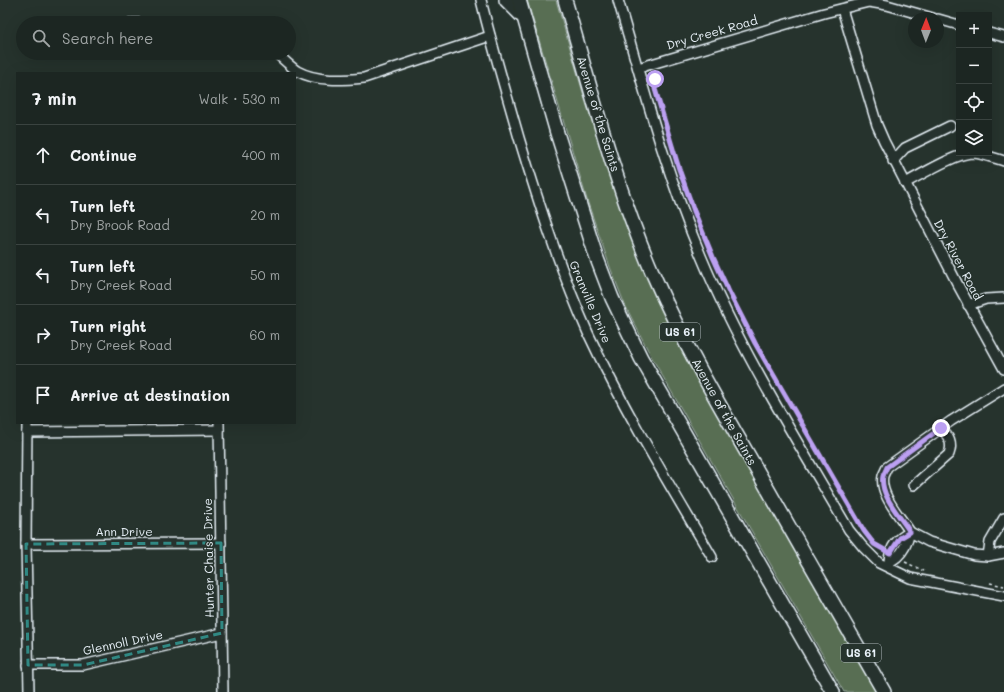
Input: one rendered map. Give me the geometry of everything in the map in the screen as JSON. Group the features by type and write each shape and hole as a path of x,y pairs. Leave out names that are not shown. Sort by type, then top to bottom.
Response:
{"highway":[{"path":"506,0 511,3 524,18"},
{"path":"518,0 583,217 596,256 617,309 641,358 833,692"},
{"name":"Avenue of the Saints","path":"567,3 619,183 648,261 673,318 719,404 884,692"}],"street":[{"name":"Granville Drive","path":"481,0 490,36 549,232 567,282 589,333 627,408 712,557"},
{"path":"618,0 680,203 720,300 770,394 849,530 863,547 879,562 890,559 908,542 910,532"},
{"name":"Dry Creek Road","path":"638,68 869,2 912,12"},
{"name":"Dry River Road","path":"842,9 877,125 893,161 968,305 1004,369"},
{"path":"944,21 956,24"},
{"path":"992,34 1004,38"},
{"path":"285,60 298,71 315,77 345,80 364,78 490,36"},
{"path":"893,161 905,148 950,126"},
{"path":"905,184 957,157 968,154 979,154 1004,161"},
{"path":"968,305 986,299 1004,298"},
{"path":"1004,388 941,428 887,467 883,476 883,486 886,496 910,532 929,542 974,555 988,556 1004,553"},
{"path":"29,692 26,544 27,427 219,426"},
{"name":"Hunter Chaise Drive","path":"219,426 223,692"},
{"path":"914,485 948,454 951,448 951,441 941,428"},
{"path":"988,556 990,542 1004,518"},
{"name":"Ann Drive","path":"26,544 221,543"},
{"path":"890,559 910,578 1004,596"},
{"name":"Glennoll Drive","path":"28,666 83,665 222,633"}],"path":[{"path":"653,63 659,74 655,79 655,89 679,169 713,257 755,343 864,531 874,544 890,559 926,572"},
{"path":"988,583 1004,586"}],"highlighted area":[{"path":"221,543 222,633 83,665 28,665 26,544"}],"green space":[{"path":"527,0 556,0 586,103 629,230 878,692 844,692 651,356 625,305 588,203"}],"route":[{"path":"655,79 655,89 679,169 694,211 730,294 755,343 864,531 874,544 890,553 900,538 910,532 886,496 883,486 883,476 887,467 941,428"}]}
